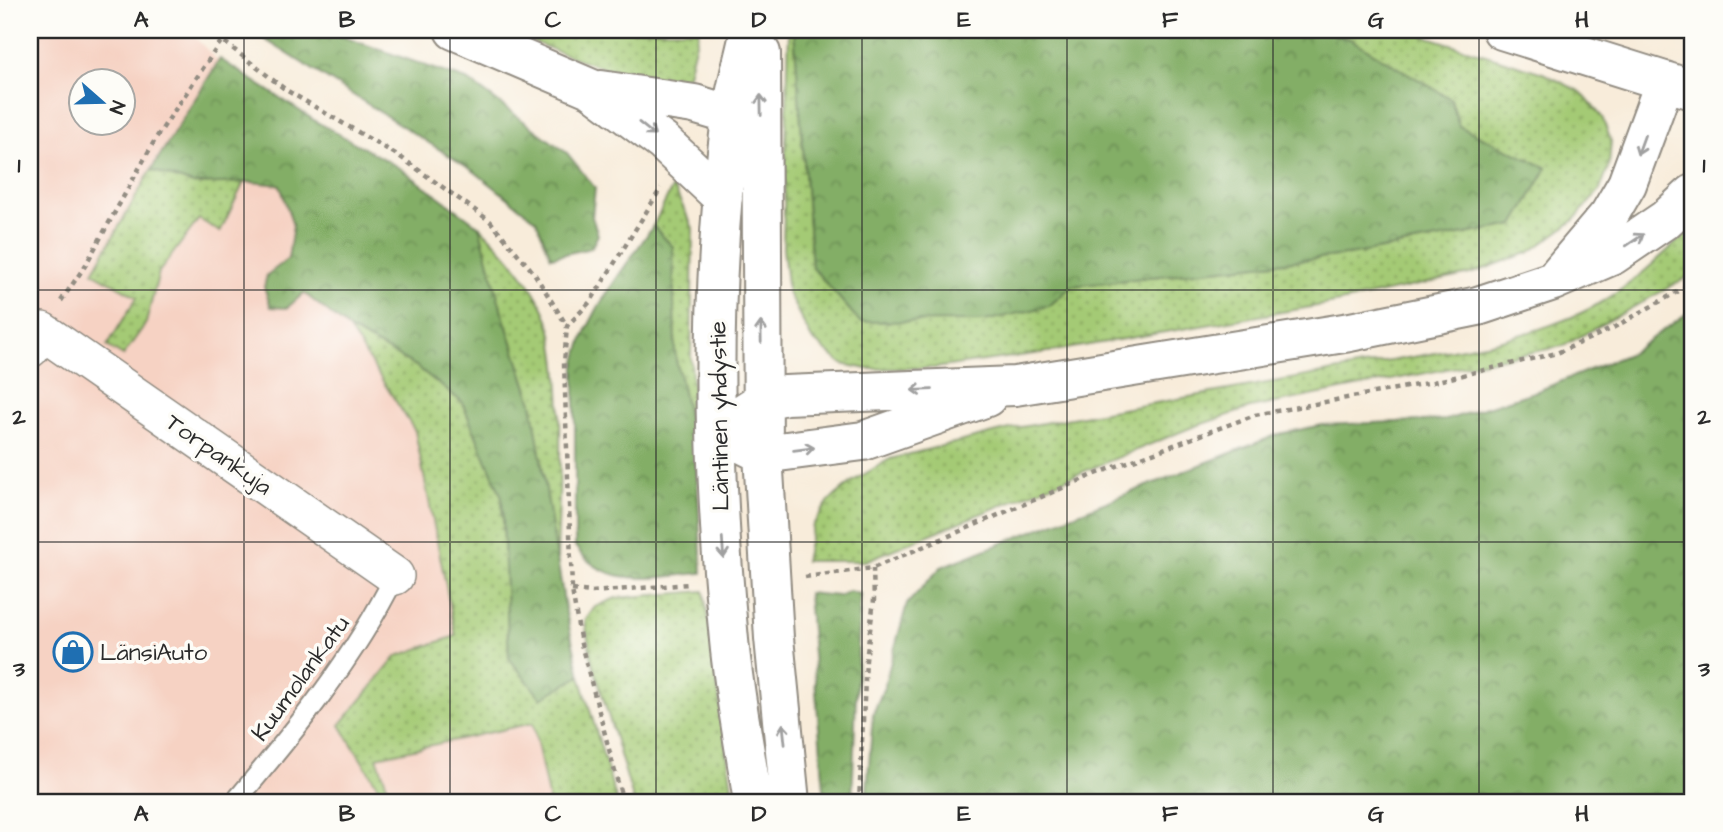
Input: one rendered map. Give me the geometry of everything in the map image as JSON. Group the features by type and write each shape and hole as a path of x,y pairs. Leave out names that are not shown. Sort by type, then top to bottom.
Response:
{"main road":[{"path":"454,30 592,89 677,153 723,198"},
{"name":"Läntinen yhdystie","path":"750,30 731,115 723,198 716,292 716,431 729,641 753,802"},
{"name":"Läntinen yhdystie","path":"761,30 763,454 774,638 790,802"},
{"path":"1502,30 1679,86 1609,215 1553,281"},
{"path":"592,89 694,104 731,115"},
{"path":"716,431 762,401 785,395 1015,386 1363,330 1478,306 1553,281 1613,255 1666,219 1693,194"},
{"path":"716,431 763,454 863,441 1015,386"}],"street":[{"name":"Torpankuja","path":"44,328 395,576"}],"lane":[{"name":"Kuumolankatu","path":"235,802 314,705 378,611 395,576"}],"path":[{"path":"209,30 286,90 399,156 490,221 534,273 567,326 565,431 572,590 581,644 623,802"},
{"path":"44,328 85,266 156,138 222,40"},
{"path":"567,326 591,301 624,250 666,179 677,153"},
{"path":"804,577 873,568 1093,474 1255,415 1433,382 1557,354 1611,329 1693,283"},
{"path":"859,802 866,660 874,600 873,568"},
{"path":"572,590 592,592 703,583"}],"shaded area":[{"path":"30,30 188,30 495,349 575,802 30,802"}],"green space":[{"path":"250,30 324,30 469,81 567,153 595,188 592,217 598,235 591,248 551,257 536,220 475,172"},
{"path":"503,30 699,30 687,78 668,80 621,73"},
{"path":"789,30 794,30 812,267 1049,306 1072,286 1354,254 1514,225 1546,168 1458,126 1350,39 1319,30 1406,30 1543,73 1581,92 1602,117 1611,141 1609,165 1600,190 1573,221 1530,252 1470,274 1335,303 1048,352 934,368 867,369 842,364 812,339 788,293 783,248"},
{"path":"794,30 1319,30 1350,39 1451,99 1459,126 1547,168 1514,225 1354,254 1072,286 1049,306 985,321 860,322 812,267"},
{"path":"220,59 317,122 400,168 479,226 502,312 532,403 565,608 580,676 541,698 509,658 502,497 462,402 416,366 349,329 304,293 287,308 271,307 264,287 267,275 288,259 293,226 280,185 251,182 193,184 151,170"},
{"path":"151,170 193,184 244,182 220,232 199,219 159,272 146,323 123,356 107,346 137,297 93,272"},
{"path":"673,186 693,228 691,359 696,452 675,355 673,247 653,226"},
{"path":"479,226 524,276 544,310 552,333 557,362 560,432 557,561 532,403 502,312"},
{"path":"653,226 673,247 675,355 696,452 702,573 632,578 601,569 587,560 575,546 575,367 587,329 596,311"},
{"path":"1693,227 1693,274 1563,346 1250,408 1190,428 865,561 805,561 813,525 829,501 853,481 890,459 1010,429 1491,343 1517,336 1568,318 1607,299 1645,270"},
{"path":"1693,309 1693,802 866,802 873,714 883,690 907,604 941,567 1279,434 1322,425 1446,420 1540,390 1631,353"},
{"path":"349,329 416,366 462,402 502,496 509,658 541,698 580,676 617,802 549,802 533,723 377,757 390,794 383,795 340,725 397,656 456,636 415,431"},
{"path":"704,591 734,802 634,802 591,657 585,621 595,607 616,598"},
{"path":"849,591 860,594 852,802 825,802 808,593 839,596"}],"place":[{"name":"LänsiAuto","path":"73,652"}]}
